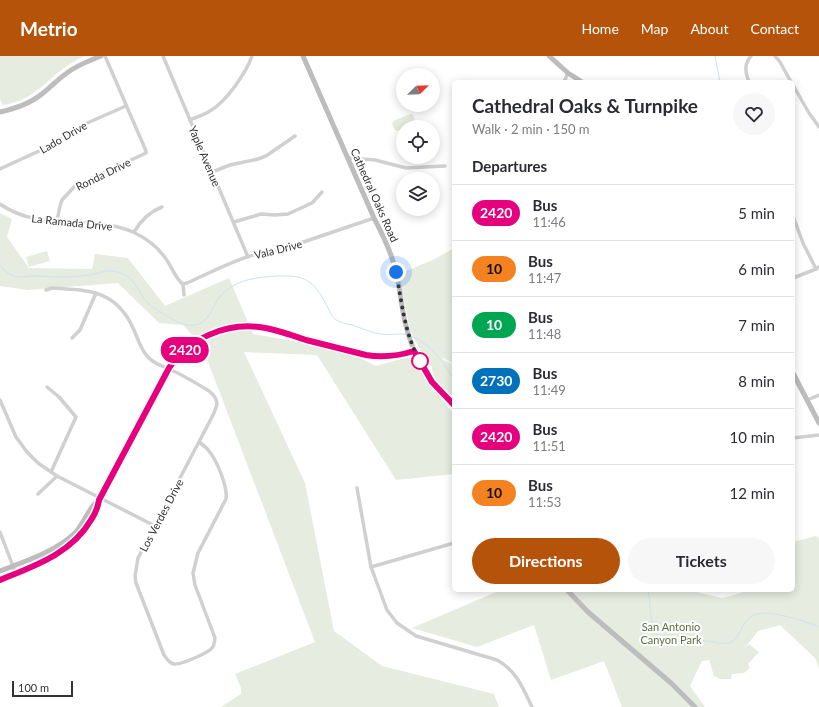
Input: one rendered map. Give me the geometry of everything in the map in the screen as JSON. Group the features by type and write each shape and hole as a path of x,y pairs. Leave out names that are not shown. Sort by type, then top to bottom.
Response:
{"main road":[{"path":"0,112 16,108 30,102 42,94 66,73 101,56"},
{"name":"Cathedral Oaks Road","path":"304,56 374,218 386,240 396,272 406,324 414,351 432,382 452,403"},
{"path":"549,56 568,74 578,80"},
{"path":"0,580 54,556 72,543 87,527 96,511 100,499 169,368 185,350 198,341 218,332 239,327 252,327 269,329 377,357 394,356 414,351"},
{"path":"795,376 819,423"},
{"path":"0,571 50,550 68,538 83,524 95,502 100,499"},
{"path":"569,592 588,612 671,683 695,707"}],"street":[{"path":"105,56 126,106"},
{"name":"Yaple Avenue","path":"163,56 248,257"},
{"path":"190,120 211,111 223,100 237,83 252,56"},
{"path":"748,80 745,67 751,56"},
{"path":"775,56 790,80"},
{"path":"565,80 568,74"},
{"path":"795,88 819,127"},
{"name":"Ronda Drive","path":"57,221 62,200 75,186 146,153 126,106"},
{"name":"Lado Drive","path":"0,169 50,146 85,124 126,106"},
{"path":"212,172 230,165 266,156 295,136"},
{"path":"348,158 375,160 406,168 445,166"},
{"path":"234,222 261,214 288,214 312,203 322,192"},
{"name":"La Ramada Drive","path":"0,204 14,213 26,218 113,226 134,232 148,240 162,253 170,264 178,280 183,284 184,295"},
{"path":"134,232 148,214 162,207"},
{"name":"Vala Drive","path":"183,284 248,257 267,251 280,250 374,218"},
{"path":"795,221 803,243 817,268 795,277"},
{"path":"46,290 52,288 96,293 113,301 125,312 140,346 147,357 158,365 169,368"},
{"path":"72,338 80,330 96,293"},
{"name":"Los Verdes Drive","path":"169,368 209,391 214,395 217,401 215,410 199,442 138,558 135,576 140,596 164,655 173,664 183,662 206,652 214,645 215,638 195,585 193,573 198,553 226,499 226,495 225,486 216,463 209,450 199,442"},
{"path":"47,387 59,397 76,417 51,472"},
{"path":"807,400 819,395"},
{"path":"0,400 21,444 38,463 51,472 100,499 155,526"},
{"path":"795,438 819,435"},
{"path":"38,494 58,476"},
{"path":"357,488 371,567 387,610 397,623 416,636 497,660 506,665 523,686 532,707"},
{"path":"0,532 16,574"},
{"path":"371,567 452,544"}],"green space":[{"path":"0,56 85,56 63,69 27,97 16,102 3,105 0,99"},
{"path":"410,114 413,115 415,120 396,120 396,130 392,124 393,121"},
{"path":"0,213 12,219 7,237 29,268 92,269 95,254 128,258 165,306 229,278 253,334 343,349 376,366 408,357 415,362 452,412 452,474 396,480 317,355 244,352 305,483 334,631 382,666 494,694 499,707 221,707 241,694 241,688 235,674 315,642 202,346 183,325 159,323 118,283 28,290 0,286"},
{"path":"452,249 452,363 443,358 442,359 452,364 452,395 436,379 432,371 432,366 429,366 410,331 399,274 435,259"},
{"path":"47,251 50,261 29,267 26,257"},
{"name":"San Antonio Canyon Park","path":"816,536 819,538 819,668 815,658 780,625 758,631 744,649 749,644 759,652 748,664 750,668 744,673 732,674 731,679 720,679 714,676 709,660 702,661 690,686 705,707 622,707 604,661 551,680 534,625 477,647 412,628 496,592 697,592 722,598 744,592 795,592 795,541"}],"waterway":[{"path":"715,56 720,80"},
{"path":"0,265 5,271 17,277 72,277 110,271 120,273 126,275 134,283 143,297 154,308 180,323 192,325 199,324 205,320 209,316 219,297 224,292 243,281 278,276 302,278 317,289 335,319 370,332 406,334"},
{"path":"410,336 424,343 430,348 441,360 452,377"},
{"path":"648,592 651,617 656,633 661,639 668,643 681,644 703,641 730,643 736,638 748,619 752,616 763,613 788,617 819,627"}],"bus line":[{"name":"2420","path":"0,580 28,569 54,556 72,543 87,527 99,504 99,500 169,368 185,350 210,335 228,329 252,327 269,329 377,357 394,356 414,351 432,382 452,403"}],"route":[{"path":"396,272 403,314 410,341 420,361"}]}
